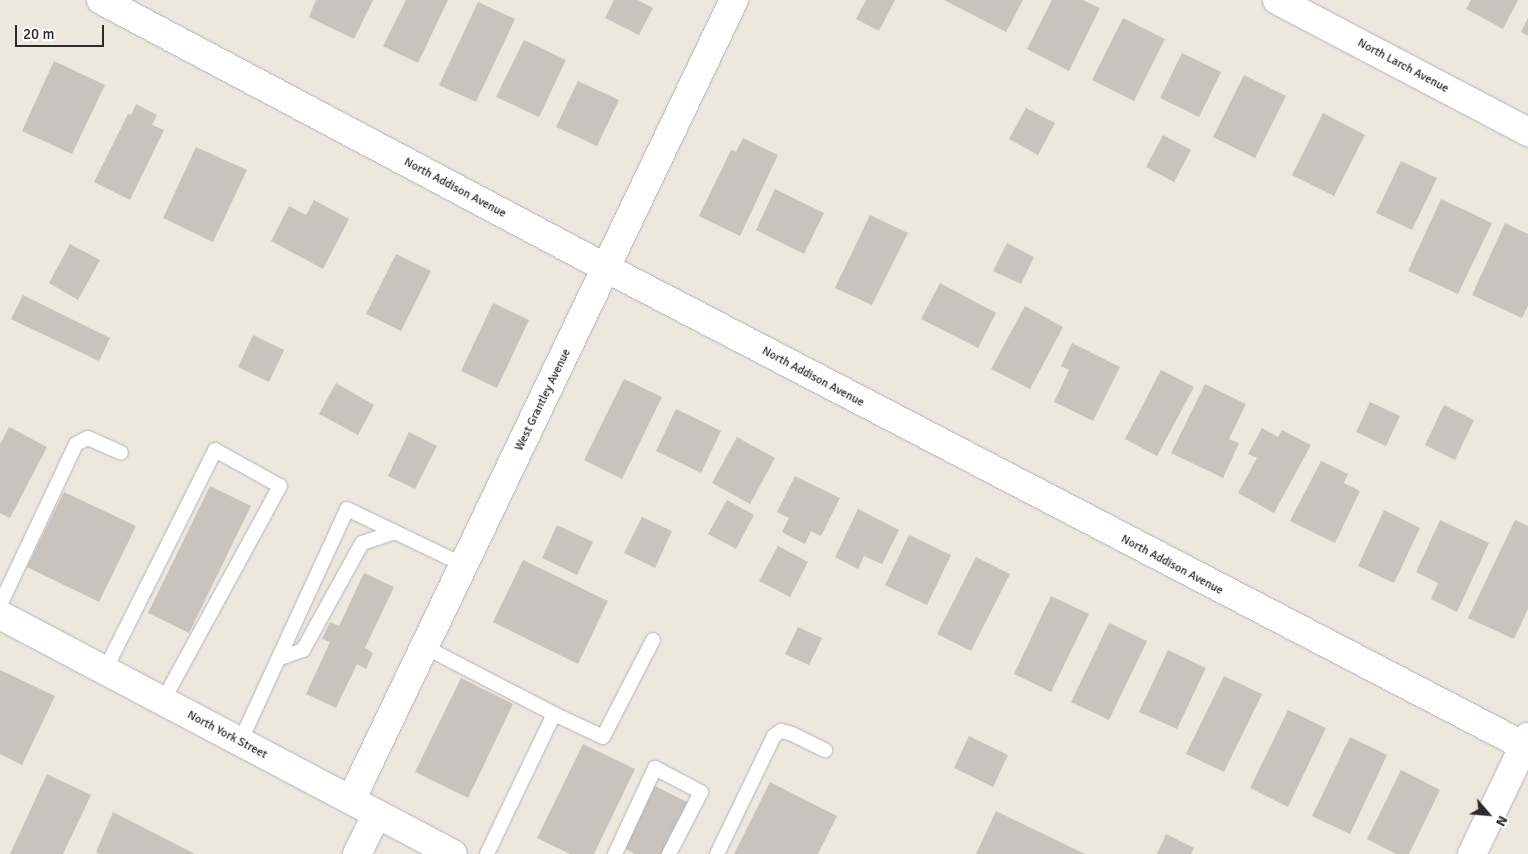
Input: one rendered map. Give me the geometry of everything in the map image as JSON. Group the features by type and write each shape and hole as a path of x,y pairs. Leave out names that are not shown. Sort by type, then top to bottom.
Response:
{"street":[{"name":"North Addison Avenue","path":"101,0 606,268 1526,744"},
{"name":"West Grantley Avenue","path":"351,800 734,0"},
{"name":"North Larch Avenue","path":"1277,0 1528,132"},
{"name":"North York Street","path":"0,615 453,854"},
{"path":"1472,854 1526,744"},
{"path":"357,854 377,814"}],"lane":[{"path":"0,605 76,444 88,438 121,452"},
{"path":"105,670 215,450 280,486 163,701"},
{"path":"240,742 347,509 464,565"},
{"path":"278,659 303,650 362,543 395,532"},
{"path":"425,647 554,714 603,737 653,640"},
{"path":"487,854 554,714"},
{"path":"717,854 774,736 781,731 792,734 825,750"},
{"path":"615,854 655,768 701,792 669,854"}],"building":[{"path":"316,0 373,0 354,39 309,17"},
{"path":"406,0 448,0 418,63 383,46"},
{"path":"614,0 638,0 653,8 639,35 605,18"},
{"path":"866,0 895,0 879,31 856,19"},
{"path":"944,0 1023,0 1006,32"},
{"path":"1052,0 1083,0 1100,8 1069,71 1027,49"},
{"path":"1471,0 1518,0 1503,29 1466,9"},
{"path":"478,2 515,19 476,102 439,85"},
{"path":"1123,18 1165,39 1134,101 1092,80"},
{"path":"1528,18 1528,36 1521,32"},
{"path":"524,40 566,60 539,117 496,97"},
{"path":"1182,53 1221,72 1199,117 1160,98"},
{"path":"54,61 105,85 72,154 22,131"},
{"path":"1244,75 1286,96 1255,158 1213,137"},
{"path":"578,81 619,100 597,146 556,127"},
{"path":"136,104 157,115 152,125 164,130 130,200 94,182 128,114 131,115"},
{"path":"1026,108 1055,123 1038,155 1009,139"},
{"path":"1323,113 1365,135 1334,196 1292,175"},
{"path":"1163,135 1191,150 1174,182 1146,167"},
{"path":"743,138 778,155 740,236 699,216 731,150 736,152"},
{"path":"196,147 247,170 213,242 163,218"},
{"path":"1401,161 1437,178 1412,230 1376,213"},
{"path":"775,189 824,213 804,254 756,230"},
{"path":"1441,199 1492,223 1458,294 1408,271"},
{"path":"314,200 349,219 323,269 271,241 289,206 306,215"},
{"path":"870,215 908,233 872,305 835,288"},
{"path":"1505,223 1528,234 1528,306 1522,318 1472,295"},
{"path":"1007,243 1034,257 1021,284 993,271"},
{"path":"70,244 100,260 78,300 49,283"},
{"path":"396,254 431,271 401,331 366,314"},
{"path":"940,283 996,313 978,348 921,319"},
{"path":"23,295 110,338 99,361 11,319"},
{"path":"493,303 529,320 497,388 461,371"},
{"path":"1025,306 1063,327 1030,389 991,369"},
{"path":"253,335 284,350 269,382 238,367"},
{"path":"1072,343 1120,367 1093,421 1054,402 1069,370 1061,366"},
{"path":"1161,370 1194,387 1157,456 1125,439"},
{"path":"624,379 662,397 622,479 584,460"},
{"path":"336,383 374,405 358,435 319,414"},
{"path":"1205,384 1246,404 1229,439 1239,443 1223,478 1171,453"},
{"path":"1370,402 1400,416 1386,446 1356,432"},
{"path":"1444,405 1474,420 1455,460 1425,445"},
{"path":"676,409 721,431 701,473 656,451"},
{"path":"9,427 47,447 10,518 0,513 0,444"},
{"path":"1262,428 1278,437 1282,430 1311,445 1274,513 1238,493 1257,458 1248,454"},
{"path":"409,432 437,446 415,489 388,476"},
{"path":"737,437 775,458 750,504 712,483"},
{"path":"1321,461 1348,474 1344,483 1360,491 1335,543 1290,521"},
{"path":"795,476 840,498 821,536 811,531 805,544 782,532 789,518 777,512"},
{"path":"210,486 251,506 189,633 148,613"},
{"path":"64,492 136,526 99,602 27,567"},
{"path":"727,500 754,515 736,549 708,534"},
{"path":"858,509 899,530 882,564 864,556 858,569 835,557"},
{"path":"1384,510 1420,528 1394,583 1358,566"},
{"path":"642,517 672,531 655,568 624,553"},
{"path":"1440,520 1489,543 1457,612 1431,599 1438,583 1416,572"},
{"path":"1515,520 1528,526 1528,609 1514,639 1468,618"},
{"path":"557,525 593,542 577,575 542,558"},
{"path":"909,535 951,555 927,605 885,585"},
{"path":"778,546 808,562 790,597 759,581"},
{"path":"976,557 1010,574 971,651 937,634"},
{"path":"523,560 608,601 578,664 493,622"},
{"path":"364,573 394,587 365,648 373,653 366,669 357,664 336,708 306,694 330,642 322,639 330,622 339,626"},
{"path":"1051,596 1089,614 1051,692 1014,674"},
{"path":"1109,623 1147,641 1109,720 1071,702"},
{"path":"798,627 822,638 809,665 785,654"},
{"path":"1168,650 1206,668 1177,729 1139,712"},
{"path":"0,670 55,696 22,765 0,754"},
{"path":"1224,676 1262,694 1224,772 1186,754"},
{"path":"461,678 513,704 468,798 415,772"},
{"path":"1288,710 1326,728 1288,807 1250,788"},
{"path":"969,736 1008,755 993,787 954,768"},
{"path":"1350,737 1387,755 1350,834 1312,816"},
{"path":"583,744 635,769 594,854 570,854 537,838"},
{"path":"1401,770 1440,790 1409,854 1396,854 1367,839"},
{"path":"47,774 91,795 63,854 10,854"},
{"path":"770,782 837,816 818,854 734,854"},
{"path":"653,785 689,803 662,854 635,854 620,846"},
{"path":"996,811 1085,854 976,854"},
{"path":"113,812 195,854 99,854 96,852"},
{"path":"1166,834 1194,848 1191,854 1157,854"}]}
